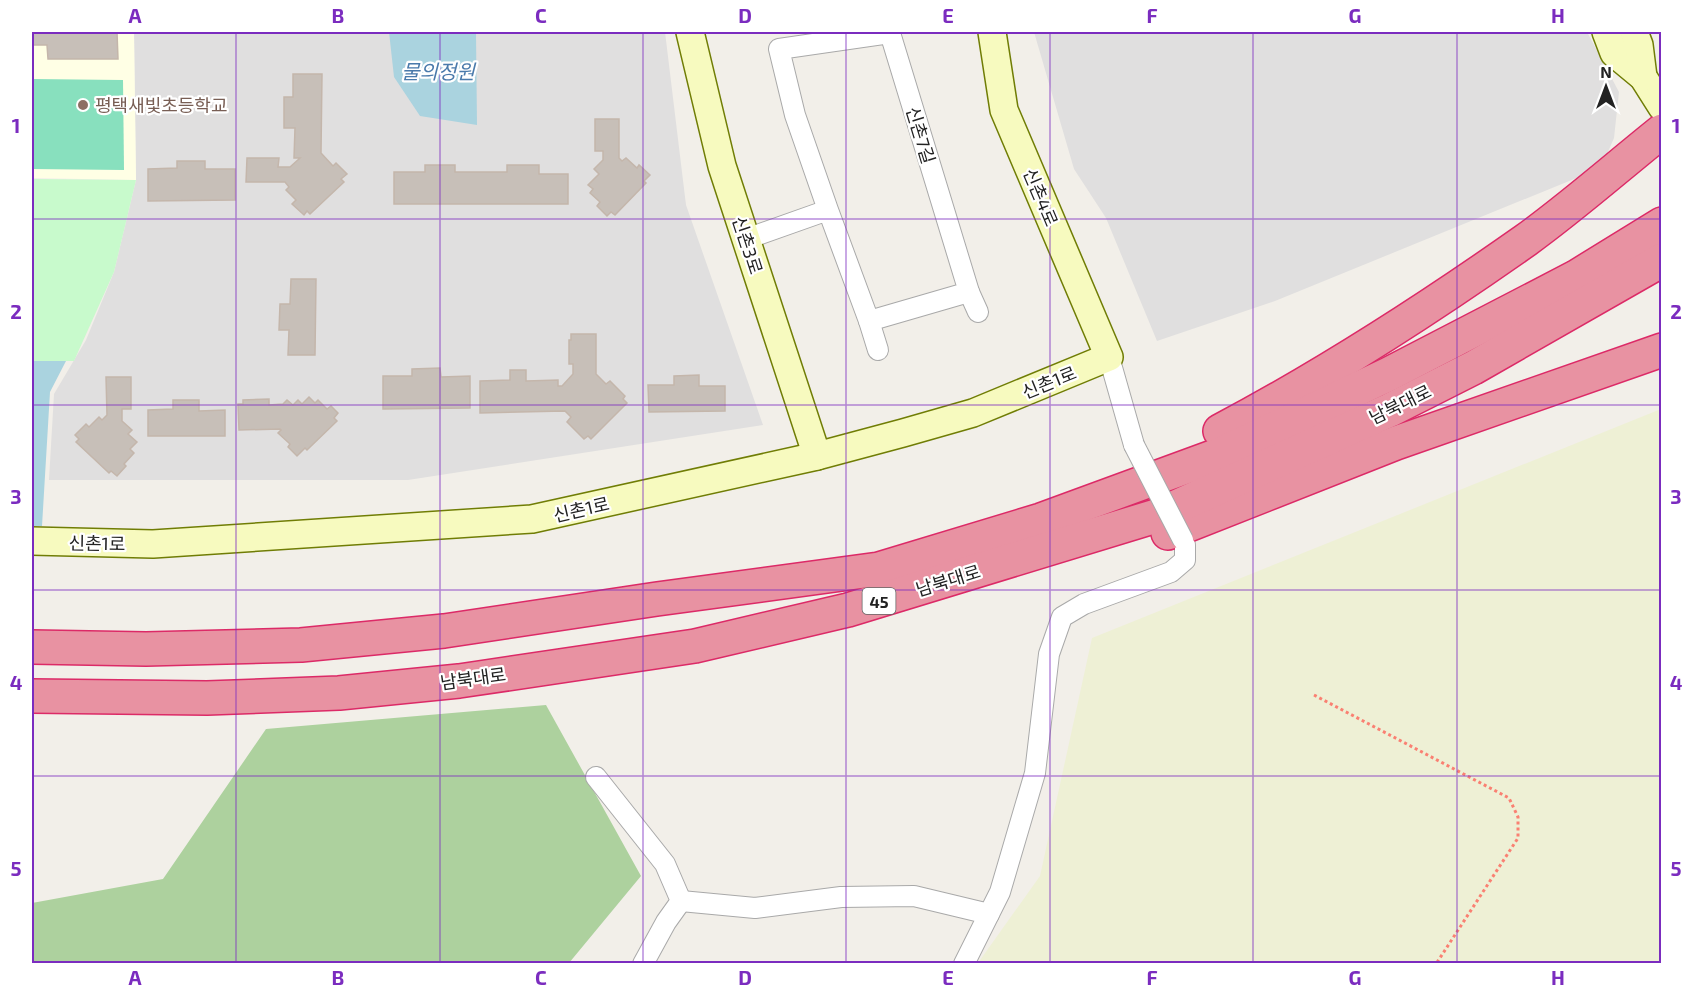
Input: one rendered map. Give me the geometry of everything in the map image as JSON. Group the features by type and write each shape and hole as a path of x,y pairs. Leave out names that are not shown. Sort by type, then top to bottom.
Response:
{"highway":[{"path":"961,544 988,523 1203,440 1275,402 1408,319 1528,239 1662,131"},
{"name":"남북대로","path":"32,647 146,649 301,645 444,631 879,569 1041,520 1221,454 1389,374 1576,277 1662,224"},
{"name":"남북대로","path":"32,696 207,698 339,693 459,681 695,646 848,610 1156,516 1390,410 1473,368 1662,260"},
{"path":"1005,562 1092,557 1115,552 1193,524 1396,443 1662,350"}],"street":[{"name":"신촌3로","path":"690,32 722,166 816,456"},
{"name":"신촌7길","path":"878,350 795,115 777,40 890,32 969,292 978,312"},
{"name":"신촌4로","path":"992,32 1004,110 1109,357"},
{"path":"1606,32 1614,52 1643,77 1662,107"},
{"path":"1634,32 1639,45 1643,77"},
{"path":"746,239 828,210"},
{"path":"869,321 969,292"},
{"path":"964,963 1000,892 1035,773 1048,654 1062,617 1084,604 1171,572 1185,560 1183,540 1134,445 1109,357"},
{"name":"신촌1로","path":"32,541 153,544 532,519 816,456 973,413 1109,357"},
{"path":"596,777 665,864 681,901"},
{"path":"681,901 755,908 841,897 914,896 989,914"},
{"path":"643,963 666,922 681,901"}],"path":[{"path":"1314,695 1509,798 1518,817 1518,838 1436,963"}],"shaded area":[{"name":"평택새빛초등학교","path":"32,32 134,32 136,180 32,178"},
{"path":"134,32 665,32 686,205 763,425 408,480 49,480 54,394 86,340 114,272 136,180"},
{"path":"1034,32 1587,32 1619,92 1614,138 1601,168 1275,301 1157,341 1106,218 1074,169"},
{"path":"1661,409 1661,963 978,963 1040,876 1092,638"}],"green space":[{"path":"32,79 123,80 124,170 32,169"},
{"path":"32,179 136,180 114,272 74,361 32,361"},
{"path":"546,705 641,876 569,963 32,964 32,903 163,879 266,729"}],"water":[{"name":"물의정원","path":"389,32 476,32 477,125 420,116 394,77"},
{"path":"32,361 66,361 50,392 42,526 32,526"}],"building":[{"path":"32,32 117,32 118,59 48,59 47,45 32,45"},
{"path":"293,74 322,74 321,153 333,166 336,163 347,174 341,179 344,182 310,214 307,211 304,215 292,204 296,200 286,190 289,187 285,182 246,182 247,158 279,158 278,167 290,167 300,158 294,158 295,128 284,128 284,97 293,97"},
{"path":"595,119 619,119 619,158 622,161 626,158 637,168 639,165 650,175 644,181 646,183 615,215 611,212 607,216 597,206 600,202 590,193 593,189 588,185 599,174 594,169 603,160 603,151 595,151"},
{"path":"177,161 205,161 205,169 235,169 235,200 148,201 148,169 177,168"},
{"path":"425,165 455,165 455,172 507,172 507,165 539,165 539,174 568,174 568,204 394,204 394,172 425,172"},
{"path":"291,279 316,279 315,355 288,355 289,330 279,330 280,304 290,304"},
{"path":"571,334 596,334 596,374 606,384 610,381 625,396 623,399 627,403 591,439 588,436 584,439 567,422 571,417 565,411 480,413 480,381 510,380 510,370 526,370 526,381 558,380 558,386 562,386 573,374 573,364 569,364"},
{"path":"440,368 441,377 470,376 470,408 383,409 383,376 412,376 412,369"},
{"path":"699,375 699,386 725,386 725,411 649,412 648,385 674,385 674,376"},
{"path":"106,377 131,377 131,409 122,409 122,421 132,430 128,434 137,442 130,449 134,453 117,476 111,471 109,473 76,442 79,439 75,435 86,424 89,427 99,417 102,420 107,415"},
{"path":"309,397 315,403 318,400 327,409 331,406 338,413 334,418 337,421 307,450 305,448 297,456 288,447 290,444 278,433 280,429 239,430 238,404 243,404 243,400 269,399 269,405 283,404 287,400 293,405 298,400 302,404"},
{"path":"173,400 199,400 199,411 225,410 225,436 148,436 148,410 173,409"}],"place":[{"name":"평택새빛초등학교","path":"83,105"}]}
